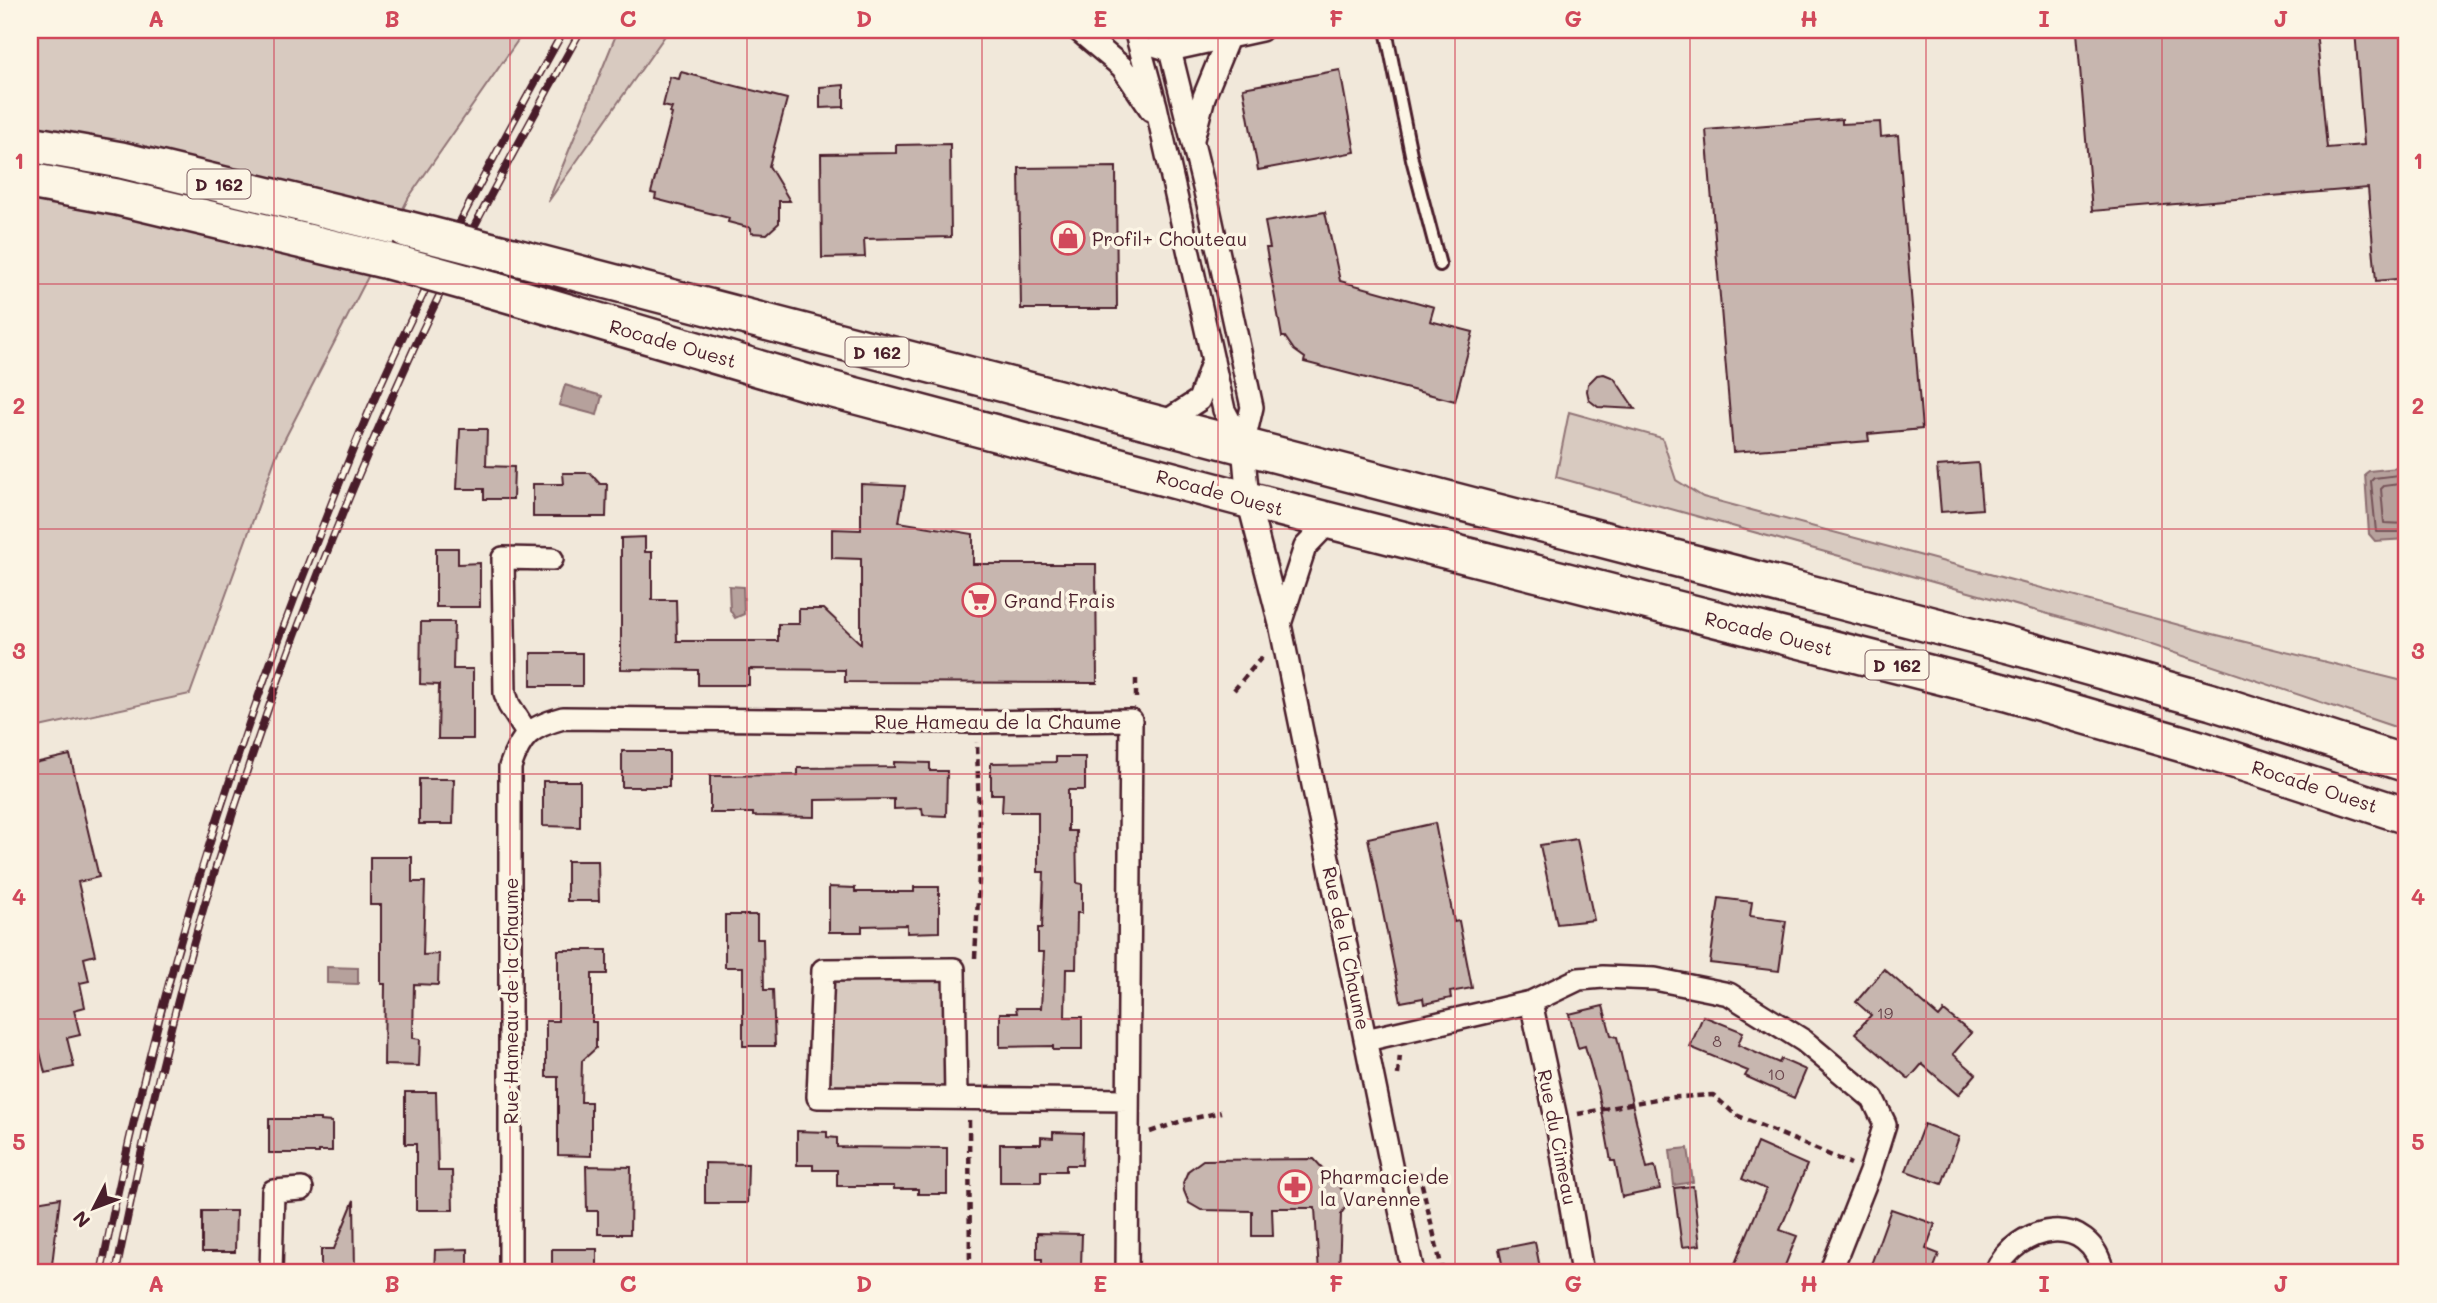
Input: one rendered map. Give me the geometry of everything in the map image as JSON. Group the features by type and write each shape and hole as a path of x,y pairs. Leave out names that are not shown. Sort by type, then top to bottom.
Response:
{"main road":[{"name":"D 162","path":"30,144 121,160 406,229 2013,646 2212,702 2407,764"},
{"name":"Rocade Ouest","path":"30,181 117,197 388,261 815,385 1248,500 2007,693 2200,749 2407,816"}],"street":[{"path":"1078,30 1122,67 1160,124"},
{"path":"1243,446 1224,410 1160,124 1137,36 1167,40 1228,38 1261,30"},
{"path":"1192,141 1203,97 1228,38"},
{"path":"1167,40 1252,407 1243,446"},
{"path":"1159,426 1199,400 1213,360"},
{"name":"Rue de la Chaume","path":"1243,446 1248,500 1279,624 1413,1273"},
{"path":"1279,624 1305,547 1330,521"},
{"path":"527,733 509,705 505,692 503,558 552,559"},
{"name":"Rue Hameau de la Chaume","path":"510,1273 510,768 516,750 527,733 544,723 563,718 963,722 1131,720 1128,1273"},
{"path":"956,1098 954,969 823,970 818,1097 1128,1100"},
{"path":"1366,1040 1531,1002 1579,979 1655,978 1729,994 1804,1041 1873,1099 1885,1124 1870,1172 1830,1273"},
{"name":"Rue du Cimeau","path":"1531,1002 1556,1118 1582,1273"},
{"path":"271,1273 274,1191 302,1189"},
{"path":"1995,1273 2004,1259 2021,1244 2048,1230 2063,1230 2086,1240 2096,1253 2103,1273"}],"lane":[{"path":"1386,30 1412,159 1440,265"}],"path":[{"path":"1234,690 1256,663"},
{"path":"1136,679 1138,691"},
{"path":"1398,1080 1402,1032"},
{"path":"1556,1118 1661,1098 1713,1095 1736,1115 1870,1172"},
{"path":"1158,1130 1221,1112"},
{"path":"1418,1166 1443,1273"}],"shaded area":[{"path":"30,30 525,30 409,197 277,454 190,694 30,729"},
{"path":"618,30 669,30 548,202"},
{"path":"1569,412 1662,438 1676,480 1703,497 2209,633 2407,682 2407,731 2109,631 1556,477"},
{"path":"831,978 945,978 945,1088 831,1089"}],"water":[{"path":"565,385 602,396 597,415 559,405"},
{"path":"2407,467 2407,539 2375,541 2369,534 2365,474 2369,471"},
{"path":"729,586 743,587 744,614 735,618 730,610"},
{"path":"327,967 358,968 358,984 327,983"},
{"path":"1688,1148 1693,1182 1674,1185 1670,1150"}],"building":[{"path":"2316,30 2327,148 2364,145 2355,30 2407,30 2407,278 2376,281 2368,188 2092,211 2077,32"},
{"path":"1340,70 1355,152 1258,170 1243,88"},
{"path":"681,72 787,99 769,166 790,201 779,201 779,223 767,234 751,233 751,228 728,222 729,218 655,199 656,194 651,193 672,114 672,108 663,106 670,77 679,79"},
{"path":"844,85 844,107 820,108 820,87"},
{"path":"1842,119 1842,124 1880,122 1881,137 1898,135 1922,429 1868,434 1869,441 1733,452 1706,130"},
{"path":"950,144 951,237 864,239 865,257 822,258 821,154 896,153 896,145"},
{"name":"Profil+ Chouteau","path":"1116,167 1117,309 1021,309 1019,168"},
{"path":"1325,212 1340,281 1434,307 1430,321 1473,332 1455,401 1304,362 1305,358 1282,337 1266,248 1270,248 1265,222"},
{"path":"1604,374 1614,378 1635,409 1598,407 1589,400 1588,384 1597,375"},
{"path":"460,429 487,429 486,466 514,467 513,499 484,499 484,489 457,489"},
{"path":"1978,463 1982,509 1941,512 1937,466"},
{"path":"563,473 590,473 600,484 607,484 606,517 533,517 533,484 564,484"},
{"name":"Grand Frais","path":"861,484 905,486 899,522 973,534 973,564 1096,564 1097,683 845,682 845,670 749,669 749,685 698,685 698,670 621,669 621,538 645,537 645,552 652,552 652,600 676,600 677,641 778,641 778,624 799,624 799,609 824,609 861,644 861,559 832,558 832,529 861,530"},
{"path":"436,548 458,548 458,564 480,563 480,607 436,607"},
{"path":"421,622 454,622 453,669 473,669 473,739 438,739 439,685 420,684"},
{"path":"531,653 582,653 582,686 531,686"},
{"path":"622,751 669,751 669,787 622,787"},
{"path":"70,755 99,877 78,882 95,955 84,958 89,981 80,983 85,1007 74,1010 80,1035 67,1038 74,1067 45,1073 38,1044 30,1046 30,764"},
{"path":"1056,757 1085,757 1085,790 1068,790 1068,831 1076,831 1077,883 1082,884 1082,913 1077,913 1076,969 1066,969 1065,1017 1082,1017 1082,1050 1053,1050 1053,1046 1000,1047 1000,1013 1017,1013 1016,1008 1041,1008 1044,952 1038,952 1038,928 1042,928 1044,872 1038,872 1038,812 1002,812 1003,794 991,794 991,763 1056,762"},
{"path":"894,762 930,763 930,771 947,771 946,816 923,815 922,808 894,809 894,799 815,800 815,817 710,813 710,776 798,775 798,768 894,767"},
{"path":"419,779 454,779 453,824 419,824"},
{"path":"543,781 580,781 580,827 543,826"},
{"path":"1435,823 1454,922 1459,921 1472,988 1450,992 1451,998 1424,1004 1423,998 1401,1002 1368,838"},
{"path":"1577,839 1594,920 1557,924 1540,845"},
{"path":"370,857 412,857 412,882 425,882 423,955 439,954 438,985 414,984 413,1038 420,1039 419,1066 384,1065 385,984 381,984 381,905 370,905"},
{"path":"567,861 598,861 599,901 567,901"},
{"path":"829,887 855,888 855,892 914,892 914,887 939,887 939,932 907,933 907,925 862,926 862,932 829,932"},
{"path":"1719,898 1752,902 1750,916 1786,921 1779,971 1710,963"},
{"path":"725,915 757,915 757,939 763,939 764,990 773,990 775,1046 743,1046 743,967 725,967"},
{"path":"558,950 607,950 607,974 592,974 592,1022 596,1022 596,1048 582,1061 581,1102 591,1102 591,1156 558,1155 558,1077 546,1077 546,1021 558,1021"},
{"path":"1884,969 1939,1017 1944,1011 1971,1033 1953,1054 1976,1074 1958,1095 1922,1064 1909,1079 1855,1033 1871,1015 1856,1002"},
{"path":"1603,1006 1611,1035 1617,1037 1647,1168 1655,1166 1660,1189 1622,1197 1615,1161 1611,1161 1599,1095 1585,1046 1578,1048 1569,1014"},
{"path":"1703,1016 1743,1032 1738,1045 1779,1063 1781,1059 1806,1070 1794,1098 1745,1076 1748,1071 1690,1047"},
{"path":"405,1092 436,1092 438,1171 452,1171 453,1210 416,1210 416,1144 405,1144"},
{"path":"269,1119 320,1119 332,1122 332,1151 269,1153"},
{"path":"1924,1124 1959,1137 1942,1184 1906,1171"},
{"path":"797,1131 827,1132 827,1137 837,1138 837,1147 947,1148 947,1194 918,1194 918,1189 894,1189 894,1186 837,1186 837,1170 813,1170 813,1165 797,1165"},
{"path":"1053,1132 1083,1133 1082,1165 1066,1165 1066,1171 1041,1171 1041,1182 1000,1182 1000,1144 1041,1144 1041,1137 1053,1138"},
{"path":"1757,1143 1807,1165 1780,1230 1797,1236 1782,1273 1731,1273 1766,1189 1742,1179"},
{"path":"1314,1159 1348,1196 1347,1205 1341,1214 1339,1273 1319,1273 1315,1208 1272,1208 1273,1236 1252,1236 1252,1211 1201,1210 1189,1203 1184,1191 1183,1183 1188,1171 1203,1160"},
{"path":"705,1163 748,1164 747,1203 705,1203"},
{"path":"586,1166 631,1167 630,1234 598,1234 598,1211 587,1211"},
{"path":"1693,1186 1700,1245 1682,1247 1674,1188"},
{"path":"60,1198 51,1273 30,1273 30,1203"},
{"path":"354,1200 355,1273 321,1273 321,1249 334,1249"},
{"path":"1891,1209 1935,1224 1926,1249 1939,1254 1932,1273 1868,1273"},
{"path":"202,1211 236,1211 235,1252 202,1252"},
{"path":"1037,1233 1082,1234 1081,1266 1074,1266 1074,1273 1042,1273 1042,1259 1037,1259"},
{"path":"1535,1242 1541,1273 1504,1273 1499,1249"},
{"path":"468,1249 468,1273 434,1273 435,1250"},
{"path":"552,1249 597,1249 597,1273 552,1273"}],"railway":[{"path":"101,1273 120,1180 165,996 218,816 280,637 346,466 392,358 462,217 564,30"},
{"path":"116,1273 160,1070 186,970 236,803 282,670 359,473 416,344 496,185 581,30"}],"place":[{"name":"Profil+ Chouteau","path":"1068,238"},
{"name":"Grand Frais","path":"979,600"},
{"name":"Pharmacie de la Varenne","path":"1295,1187"}]}
